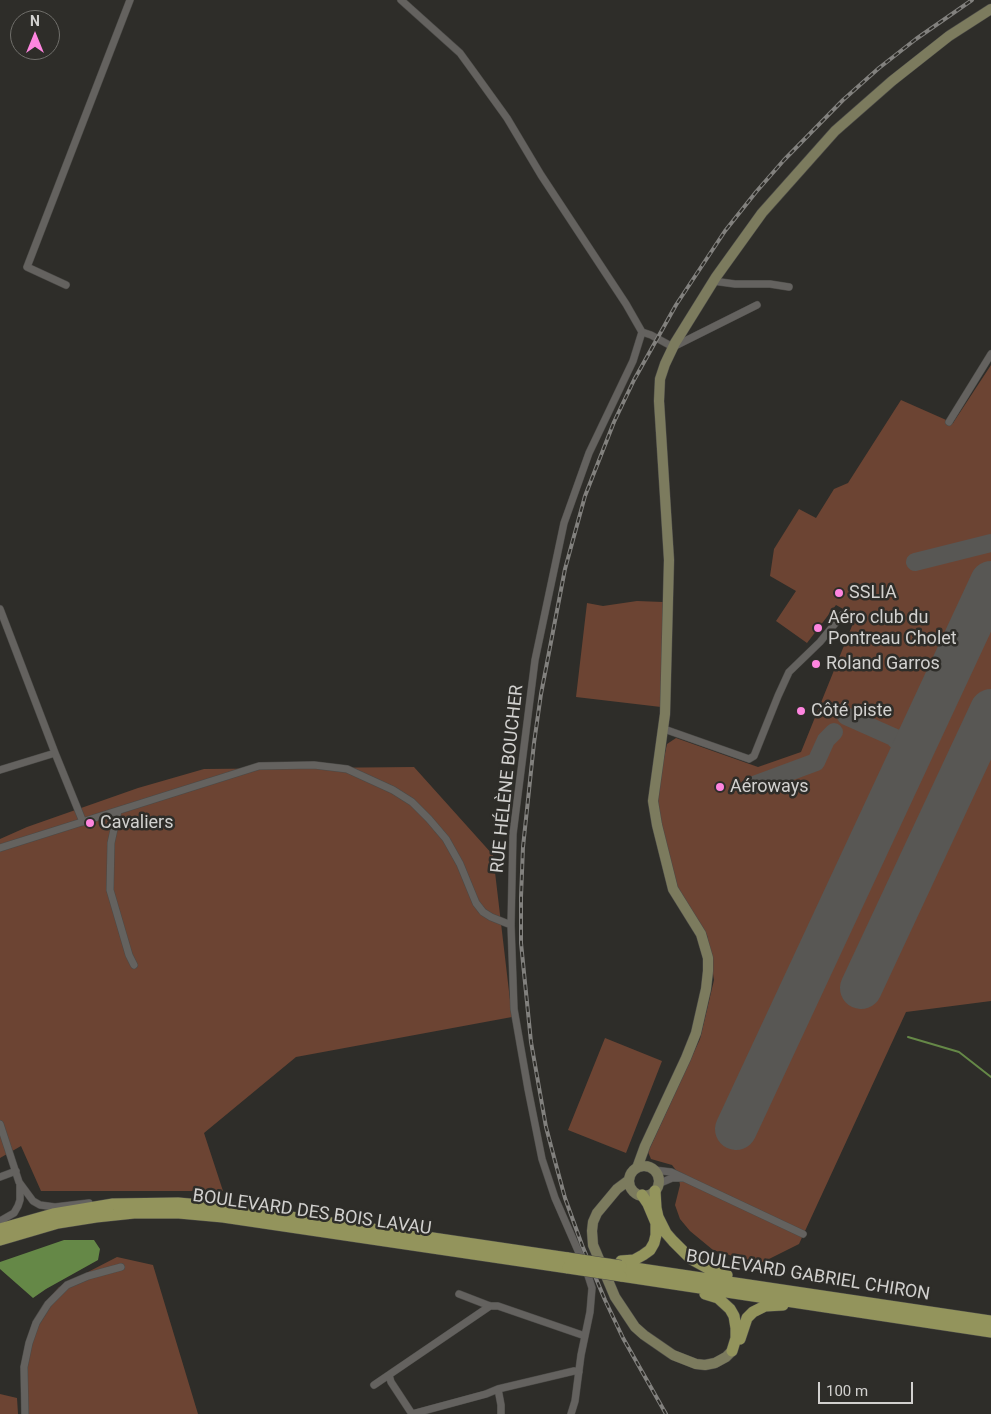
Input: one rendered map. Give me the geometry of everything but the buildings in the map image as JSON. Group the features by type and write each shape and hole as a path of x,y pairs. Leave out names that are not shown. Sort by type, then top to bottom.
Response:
{"main road":[{"path":"621,1267 643,1256 650,1250 656,1235 656,1223 648,1204 634,1188"},
{"path":"657,1188 656,1208 662,1225 666,1233 690,1259 711,1270 754,1282 761,1286"},
{"name":"BOULEVARD DES BOIS LAVAU","path":"0,1229 53,1214 113,1204 178,1203 223,1207 568,1263"},
{"name":"BOULEVARD DES BOIS LAVAU","path":"0,1240 58,1223 96,1217 134,1212 179,1213 232,1218 568,1263 621,1267"},
{"name":"BOULEVARD GABRIEL CHIRON","path":"621,1267 991,1321"},
{"name":"BOULEVARD GABRIEL CHIRON","path":"621,1267 639,1278 991,1332"},
{"path":"639,1278 659,1285 718,1298 730,1309 734,1316 736,1333 732,1351"},
{"path":"732,1351 739,1340 747,1318 759,1309 776,1305 801,1307 814,1305"}],"street":[{"path":"66,285 27,267 130,0"},
{"path":"401,0 460,53 476,75 507,118 541,175 626,304 642,332 673,347"},
{"path":"684,1178 672,1178 646,1196 634,1188 632,1172 637,1168 696,1033 706,990 708,971 705,944 673,889 657,825 654,801 665,714 669,560 659,401 660,379 673,347 713,281 762,214 835,131 892,81 949,36 991,9"},
{"path":"713,281 789,287"},
{"path":"673,347 757,305"},
{"name":"RUE HÉLÈNE BOUCHER","path":"571,1414 575,1401 592,1302 592,1288 586,1269 555,1198 540,1151 514,1009 511,925 513,834 535,660 564,523 589,453 633,361 642,332"},
{"path":"949,422 991,354"},
{"path":"0,609 83,822"},
{"path":"664,729 749,759 754,756 789,672 820,642 842,615"},
{"path":"0,770 55,753"},
{"path":"0,848 259,766 314,765 347,769 393,790 412,802 446,839 460,864 476,903 483,912 511,925"},
{"path":"118,811 111,843 110,890 129,955 134,965"},
{"path":"0,1124 19,1182 20,1200 14,1214 0,1221"},
{"path":"643,1152 658,1177 657,1188"},
{"path":"637,1168 671,1172 803,1234"},
{"path":"0,1177 16,1171"},
{"path":"19,1182 33,1201 40,1205 55,1207 96,1202 113,1204"},
{"path":"634,1188 612,1195 595,1217 592,1231 593,1245 615,1298 628,1318 644,1335 674,1355 696,1364 715,1363 732,1351"},
{"path":"25,1414 24,1367 29,1343 36,1323 48,1304 67,1285 88,1276 121,1267"},
{"path":"459,1294 490,1306 498,1306 585,1336"},
{"path":"374,1385 490,1306"},
{"path":"389,1374 391,1382 412,1414 478,1396 498,1388 574,1371 579,1372"},
{"path":"498,1388 501,1414"}],"shaded area":[{"path":"991,365 991,1001 906,1012 799,1244 763,1262 739,1258 713,1250 690,1231 680,1219 675,1205 680,1185 678,1173 672,1165 651,1159 648,1152 700,1039 714,980 707,935 679,892 657,808 658,786 667,744 676,738 758,767 801,752 856,616 836,605 807,643 776,621 796,591 770,576 774,549 799,509 816,518 834,489 848,483 901,400 953,423"},
{"path":"637,601 663,602 661,707 576,697 587,603 603,606"},
{"path":"414,767 493,855 512,1017 296,1057 204,1133 223,1191 41,1191 21,1146 0,1158 0,839 27,827 138,788 204,769"},
{"path":"605,1038 662,1061 626,1153 568,1130"},
{"path":"64,1240 94,1240 100,1249 98,1260 33,1298 0,1269 0,1262"},
{"path":"117,1257 153,1265 198,1414 27,1414 27,1369 34,1324 43,1305 59,1287"},
{"path":"0,1394 17,1398 18,1414 0,1414"}],"waterway":[{"path":"908,1037 959,1052 991,1077"}],"taxiway":[{"path":"915,562 991,543"},
{"path":"846,716 900,740 913,738 922,730"},
{"path":"754,785 816,762 826,740 834,732"},
{"path":"895,739 905,751 904,767"}],"runway":[{"path":"736,1129 991,582"},
{"path":"861,988 991,710"}],"railway":[{"path":"666,1414 623,1338 582,1245 565,1198 546,1127 531,1042 521,943 523,847 541,694 565,569 585,496 614,422 634,380 676,305 725,231 784,160 843,100 916,39 972,0"}],"place":[{"name":"SSLIA","path":"839,593"},
{"name":"Aéro club du Pontreau Cholet","path":"818,628"},
{"name":"Roland Garros","path":"816,664"},
{"name":"Côté piste","path":"801,711"},
{"name":"Aéroways","path":"720,787"},
{"name":"Cavaliers","path":"90,823"}]}
